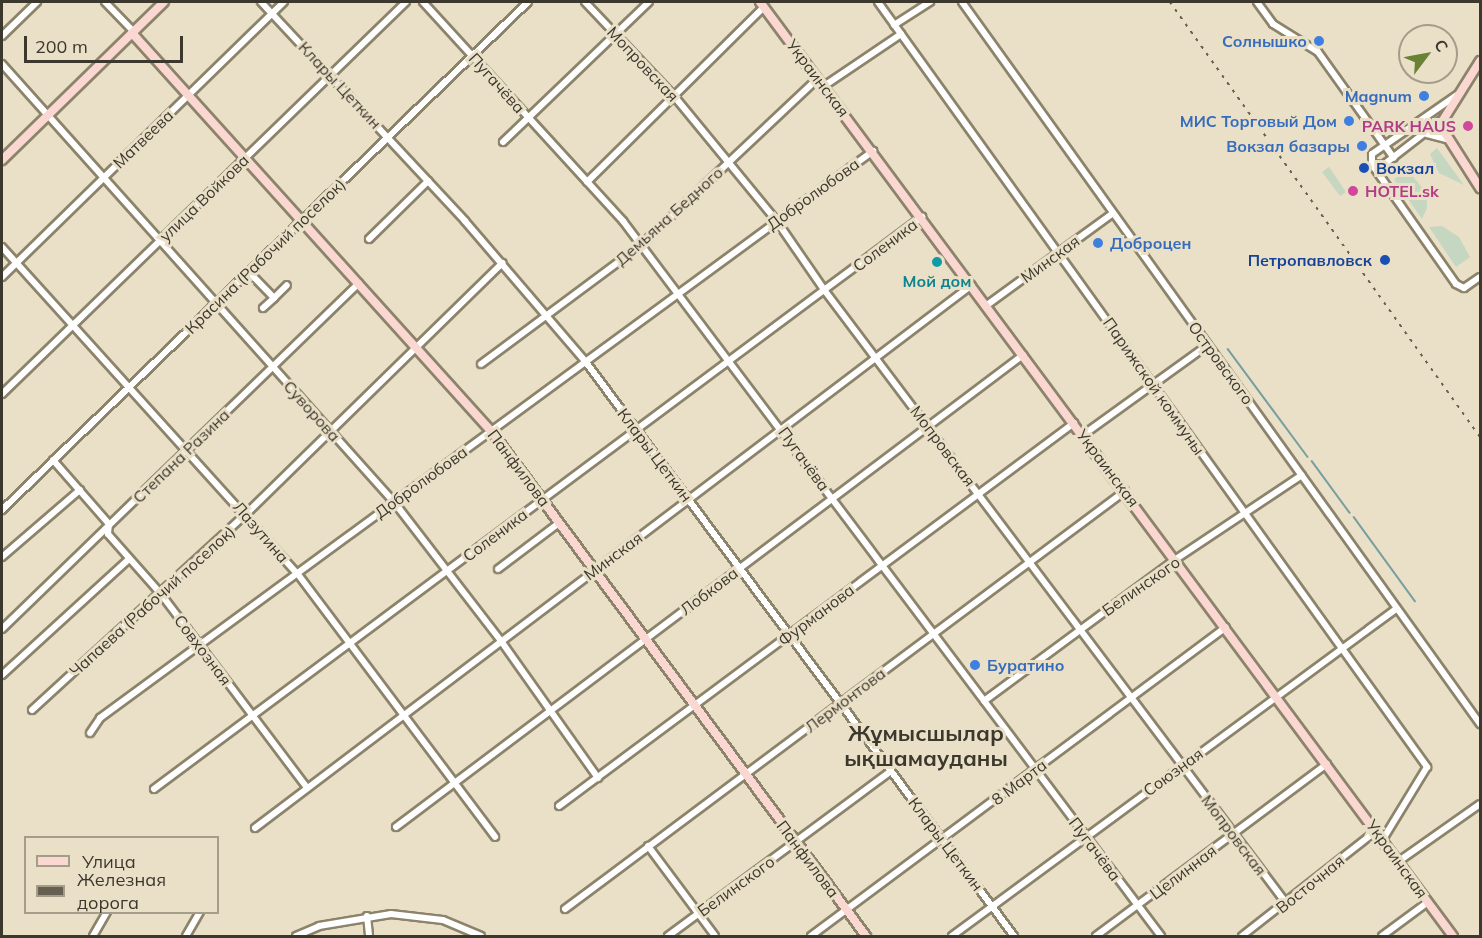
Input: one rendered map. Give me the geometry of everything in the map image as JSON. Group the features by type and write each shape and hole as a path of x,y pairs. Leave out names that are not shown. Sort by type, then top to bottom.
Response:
{"street":[{"path":"2,36 37,2"},
{"name":"Панфилова","path":"105,2 188,96 360,282 491,430 866,936"},
{"path":"2,159 164,2"},
{"name":"Клары Цеткин","path":"261,2 388,137 548,315 585,361 1014,936"},
{"name":"Матвеева","path":"2,277 285,2"},
{"name":"улица Войкова","path":"3,390 406,2"},
{"name":"Пугачёва","path":"423,2 587,182 641,245 731,360 882,566 1161,936"},
{"name":"Красина (Рабочий поселок)","path":"2,510 528,2"},
{"name":"Мопровская","path":"585,2 674,96 730,161 776,220 825,291 877,357 927,427 1286,903"},
{"path":"503,142 649,2"},
{"name":"Парижской коммуны","path":"878,2 1341,647 1426,770 1383,839"},
{"path":"894,25 930,2"},
{"name":"Островского","path":"962,2 1302,475 1395,609 1405,615 1480,724"},
{"path":"1257,2 1275,26 1318,52 1394,158"},
{"path":"587,182 762,4"},
{"name":"Украинская","path":"762,4 874,150 1453,936"},
{"path":"824,86 901,34"},
{"path":"1371,164 1380,167 1427,134 1462,92 1480,61"},
{"name":"Суворова","path":"2,64 46,116 394,502 501,641 598,778"},
{"name":"Демьяна Бедного","path":"482,364 641,245 818,78"},
{"path":"1462,92 1371,155 1371,164 1462,288 1480,277"},
{"path":"1441,119 1444,135 1480,188"},
{"path":"1427,134 1444,135"},
{"name":"Добролюбова","path":"90,733 100,718 874,150"},
{"path":"369,239 428,181"},
{"name":"Минская","path":"987,305 1113,213"},
{"name":"Соленика","path":"154,789 922,217"},
{"name":"Лазутина","path":"2,248 246,514 297,573 495,837"},
{"name":"Чапаева (Рабочий поселок)","path":"32,710 246,514 502,263"},
{"path":"249,272 274,298"},
{"name":"Степана Разина","path":"2,629 360,282"},
{"path":"263,308 287,285"},
{"name":"Минская","path":"255,828 972,285"},
{"path":"1083,435 1208,345"},
{"name":"Лобкова","path":"396,827 1023,355"},
{"name":"Фурманова","path":"559,806 1074,423"},
{"name":"Совхозная","path":"54,460 109,524 108,534 161,594 307,788"},
{"name":"Белинского","path":"984,701 1176,559 1302,475"},
{"path":"2,557 80,490"},
{"name":"Лермонтова","path":"565,909 1125,491"},
{"path":"498,569 560,523"},
{"path":"2,675 129,559"},
{"name":"Союзная","path":"952,936 1395,609"},
{"name":"8 Марта","path":"811,936 1226,627"},
{"name":"Целинная","path":"1096,936 1328,764"},
{"name":"Белинского","path":"668,936 891,771"},
{"path":"1399,861 1480,804"},
{"name":"Восточная","path":"1242,936 1377,830"},
{"path":"648,846 715,936"},
{"path":"1382,936 1428,902"},
{"path":"93,936 106,914"},
{"path":"186,936 200,914"},
{"path":"296,936 319,926 367,916 422,916 481,936"},
{"path":"367,916 369,936"}],"green space":[{"path":"1437,148 1464,185 1439,173 1430,154"},
{"path":"1329,167 1346,192 1340,196 1322,172"},
{"path":"1408,170 1427,194 1427,208 1422,219 1394,179"},
{"path":"1442,226 1459,237 1470,257 1456,267 1429,227"}],"waterway":[{"path":"1228,349 1308,457"},
{"path":"1312,461 1350,513"},
{"path":"1354,517 1415,601"}],"railway":[{"path":"1170,2 1480,437"}],"place":[{"name":"Солнышко","path":"1319,41"},
{"name":"Magnum","path":"1424,96"},
{"name":"МИС Торговый Дом","path":"1349,121"},
{"name":"PARK HAUS","path":"1468,126"},
{"name":"Вокзал базары","path":"1362,146"},
{"name":"Вокзал","path":"1364,168"},
{"name":"HOTEL.sk","path":"1353,191"},
{"name":"Доброцен","path":"1098,243"},
{"name":"Петропавловск","path":"1385,260"},
{"name":"Мой дом","path":"937,262"},
{"name":"Буратино","path":"975,665"}],"district":[{"name":"Жұмысшылар ықшамауданы","path":"926,746"}]}
